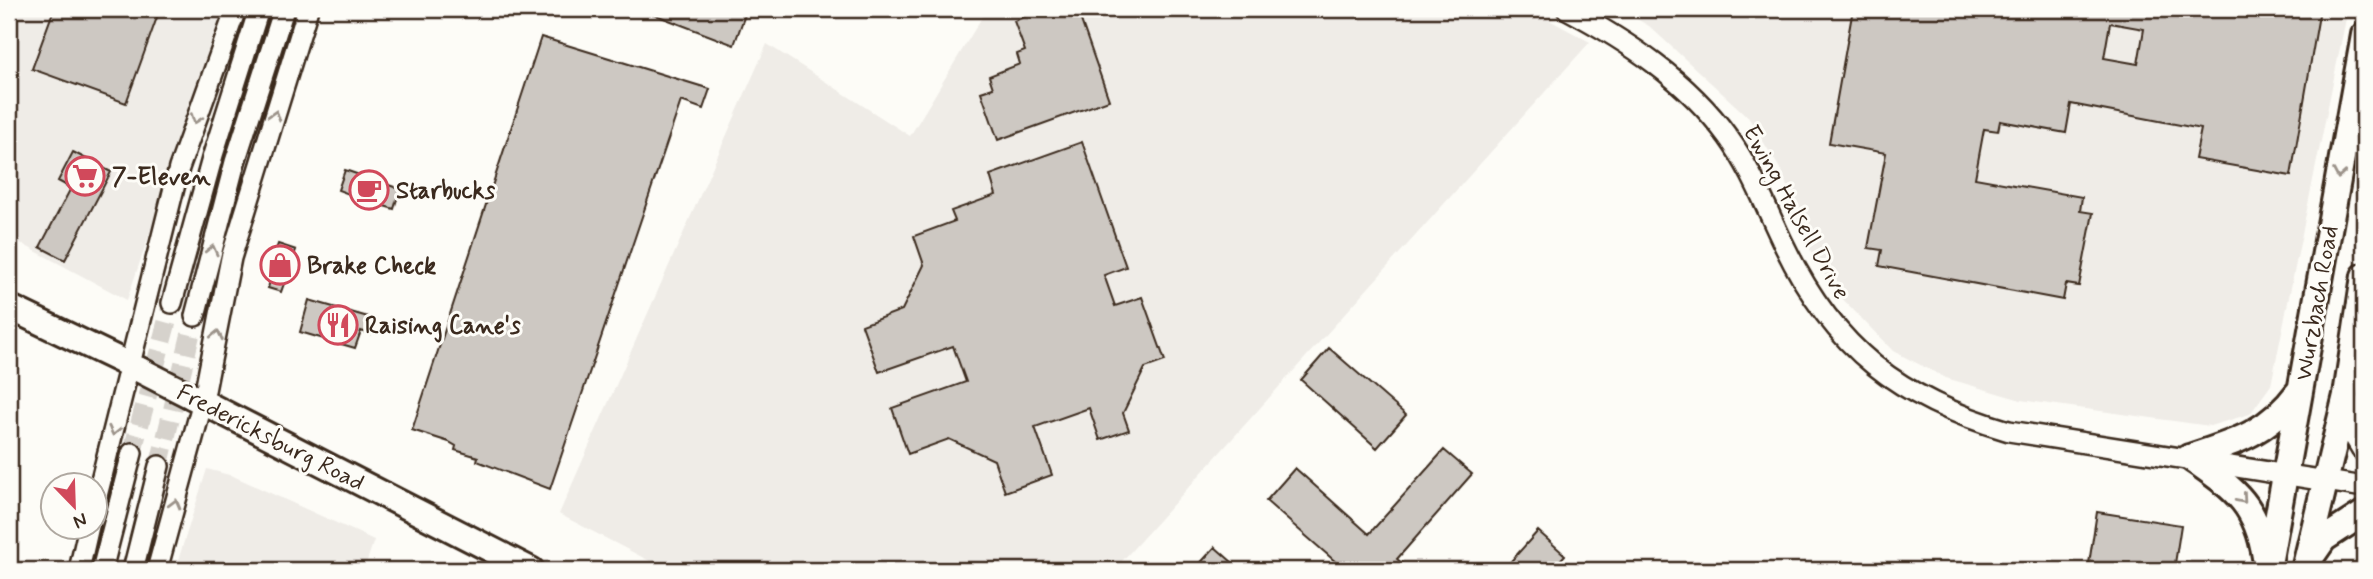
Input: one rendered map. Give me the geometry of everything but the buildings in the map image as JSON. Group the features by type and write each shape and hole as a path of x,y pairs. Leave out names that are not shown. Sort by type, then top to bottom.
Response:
{"main road":[{"name":"Wurzbach Road","path":"2268,570 2364,35"},
{"name":"Wurzbach Road","path":"2304,570 2346,395 2364,276"},
{"name":"Fredericksburg Road","path":"9,307 135,367 531,570"},
{"path":"2189,457 2259,432 2288,406 2301,389"},
{"path":"2346,395 2352,428 2364,448"},
{"path":"2189,457 2240,495 2255,516 2268,570"},
{"path":"2304,570 2324,539 2364,513"}],"street":[{"path":"105,470 135,367 179,169 236,9"},
{"path":"172,303 213,156 259,9"},
{"path":"195,316 235,162 284,9"},
{"path":"157,570 231,258 308,9"},
{"name":"Ewing Halsell Drive","path":"1567,9 1627,41 1676,81 1726,134 1744,160 1783,243 1813,298 1842,335 1882,372 1947,411 2009,431 2286,472 2364,487"},
{"path":"102,570 132,453"},
{"path":"133,570 159,466"},
{"path":"79,570 86,540"}],"shaded area":[{"path":"9,9 226,9 127,300 9,237"},
{"path":"987,9 1529,9 1590,42 1114,570 667,570 559,514 767,44 910,136"},
{"path":"1619,9 2348,9 2271,385 2250,414 2210,426 2021,400 1946,378 1893,351 1834,290 1806,243 1782,172 1748,117 1649,26"},
{"path":"207,469 233,476 374,540 364,570 175,570"}],"tunnel":[{"path":"132,453 172,303"},
{"path":"159,466 195,316"}],"place":[{"name":"7-Eleven","path":"85,176"},
{"name":"Starbucks","path":"369,190"},
{"name":"Brake Check","path":"280,265"},
{"name":"Raising Cane's","path":"338,325"}]}
